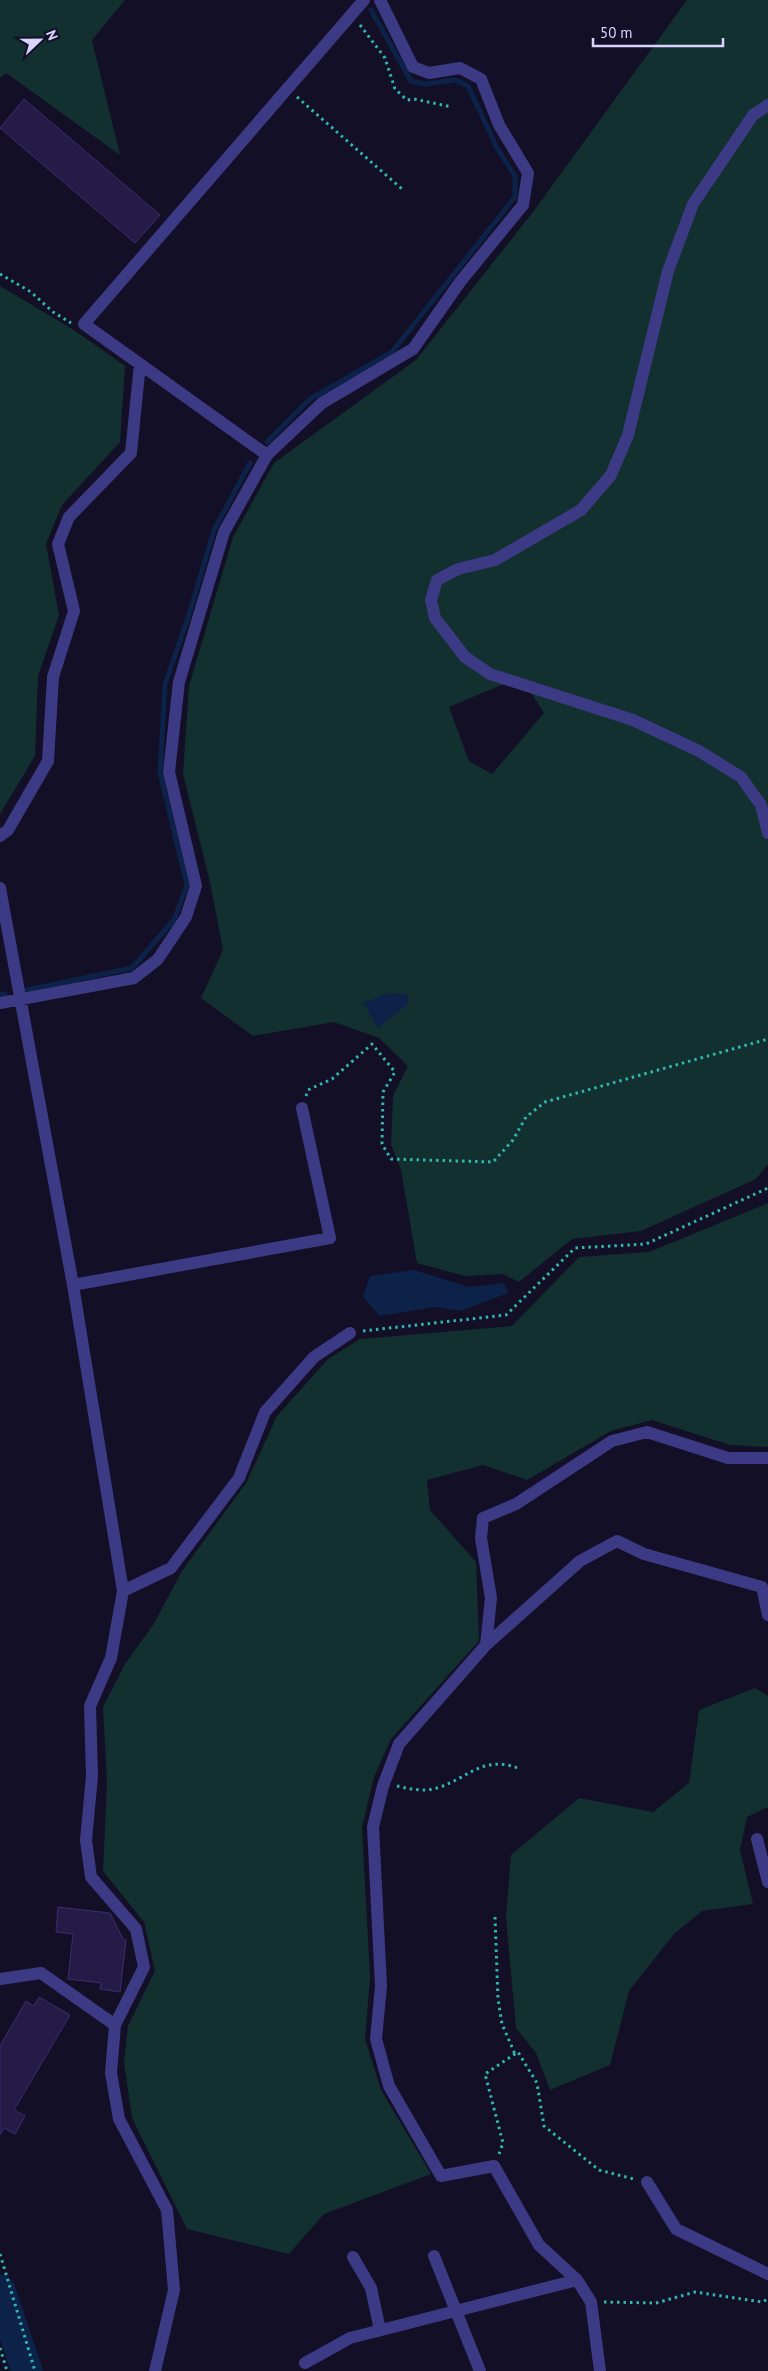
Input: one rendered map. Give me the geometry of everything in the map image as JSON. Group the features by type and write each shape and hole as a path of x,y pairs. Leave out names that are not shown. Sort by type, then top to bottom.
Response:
{"street":[{"path":"267,455 84,324 364,0"},
{"path":"0,1003 134,978 158,959 186,916 196,886 169,772 179,682 224,532 267,455 322,403 413,349 460,282 523,205 528,173 499,125 481,79 460,68 429,73 413,66 380,0"},
{"path":"768,106 753,115 693,204 668,270 628,435 611,475 581,510 495,560 458,569 437,580 431,600 435,618 465,657 490,674 634,720 699,751 741,777 761,805 768,833"},
{"path":"0,836 8,830 48,761 53,677 74,611 58,544 69,517 131,453 140,364"},
{"path":"0,888 73,1284 123,1591 111,1658 90,1706 92,1776 86,1840 91,1878 136,1929 144,1968 116,2025 111,2073 119,2119 168,2210 174,2290 155,2371"},
{"path":"73,1284 330,1238 302,1108"},
{"path":"123,1591 171,1568 239,1478 265,1412 314,1357 350,1333"},
{"path":"486,1646 491,1598 480,1538 483,1518 516,1504 612,1441 647,1432 728,1458 768,1458"},
{"path":"600,2371 591,2302 577,2280 539,2246 494,2166 441,2176 389,2086 376,2040 381,1986 372,1827 384,1783 399,1744 486,1646 580,1560 617,1541 644,1554 762,1587 768,1615"},
{"path":"757,1839 768,1882"},
{"path":"0,1979 41,1973 116,2025"},
{"path":"647,2182 676,2229 768,2274"},
{"path":"434,2256 480,2371"},
{"path":"353,2257 371,2288 380,2330"},
{"path":"305,2363 350,2338 577,2280"}],"path":[{"path":"352,14 385,58 390,69 391,83 395,89 407,100 414,99 452,108"},
{"path":"287,88 402,189"},
{"path":"0,274 31,292 64,320 76,324 84,324"},
{"path":"302,1108 308,1090 332,1079 372,1044 395,1072 383,1092 382,1144 390,1159 493,1162 513,1140 526,1117 545,1102 768,1039"},
{"path":"350,1333 506,1315 575,1248 646,1244 768,1188"},
{"path":"384,1783 422,1790 436,1788 481,1766 505,1764 518,1768"},
{"path":"495,1917 498,1999 502,2024 514,2054"},
{"path":"494,2166 503,2143 485,2074 518,2052 537,2083 544,2126 599,2170 647,2182"},
{"path":"0,2254 35,2371"},
{"path":"591,2302 656,2303 695,2292 762,2302 768,2299"},
{"path":"0,2348 7,2371"}],"green space":[{"path":"0,0 125,0 92,40 120,155 6,73 0,78"},
{"path":"687,0 768,0 768,1164 756,1179 641,1231 572,1239 519,1282 503,1274 465,1276 417,1263 401,1170 391,1145 393,1096 408,1066 379,1038 334,1022 253,1036 201,998 223,950 210,882 183,774 189,686 233,537 274,463 416,360 533,212","holes":["521,677 544,713 492,774 469,761 449,707"]},
{"path":"0,286 74,330 125,366 120,442 62,505 46,544 59,615 38,676 35,756 0,814"},
{"path":"768,1203 768,1447 730,1445 652,1420 611,1431 527,1480 483,1465 427,1480 430,1510 476,1562 479,1641 391,1739 374,1777 362,1827 370,1978 365,2039 381,2090 431,2174 324,2214 289,2254 187,2229 132,2118 124,2062 128,2026 155,1971 144,1922 103,1871 107,1782 103,1707 125,1664 153,1625 182,1571 246,1483 277,1416 328,1359 360,1339 512,1326 579,1257 649,1252"},
{"path":"755,1688 768,1696 768,1807 747,1817 740,1850 753,1904 702,1911 674,1934 629,1991 610,2065 550,2090 536,2053 516,2028 506,1917 511,1855 579,1798 653,1812 689,1783 699,1710"}],"water":[{"path":"389,993 408,994 408,1004 378,1028 363,1003"},
{"path":"414,1270 469,1287 504,1283 508,1293 461,1311 435,1307 380,1316 363,1297 370,1276"}],"building":[{"path":"24,99 160,215 135,243 0,128"},
{"path":"58,1907 110,1913 123,1939 126,1940 120,1992 100,1989 101,1983 68,1979 73,1934 56,1932"},
{"path":"39,1997 70,2015 14,2110 25,2116 15,2134 4,2128 0,2135 0,2046 26,2001 34,2006"}],"waterway":[{"path":"267,442 310,399 392,352 515,197 515,176 497,148 468,86 455,80 425,84 411,81 371,10"},
{"path":"27,990 132,968 174,920 187,885 160,773 165,684 188,618 214,530 250,463"},
{"path":"0,994 5,994"},
{"path":"0,2290 27,2371"}]}
